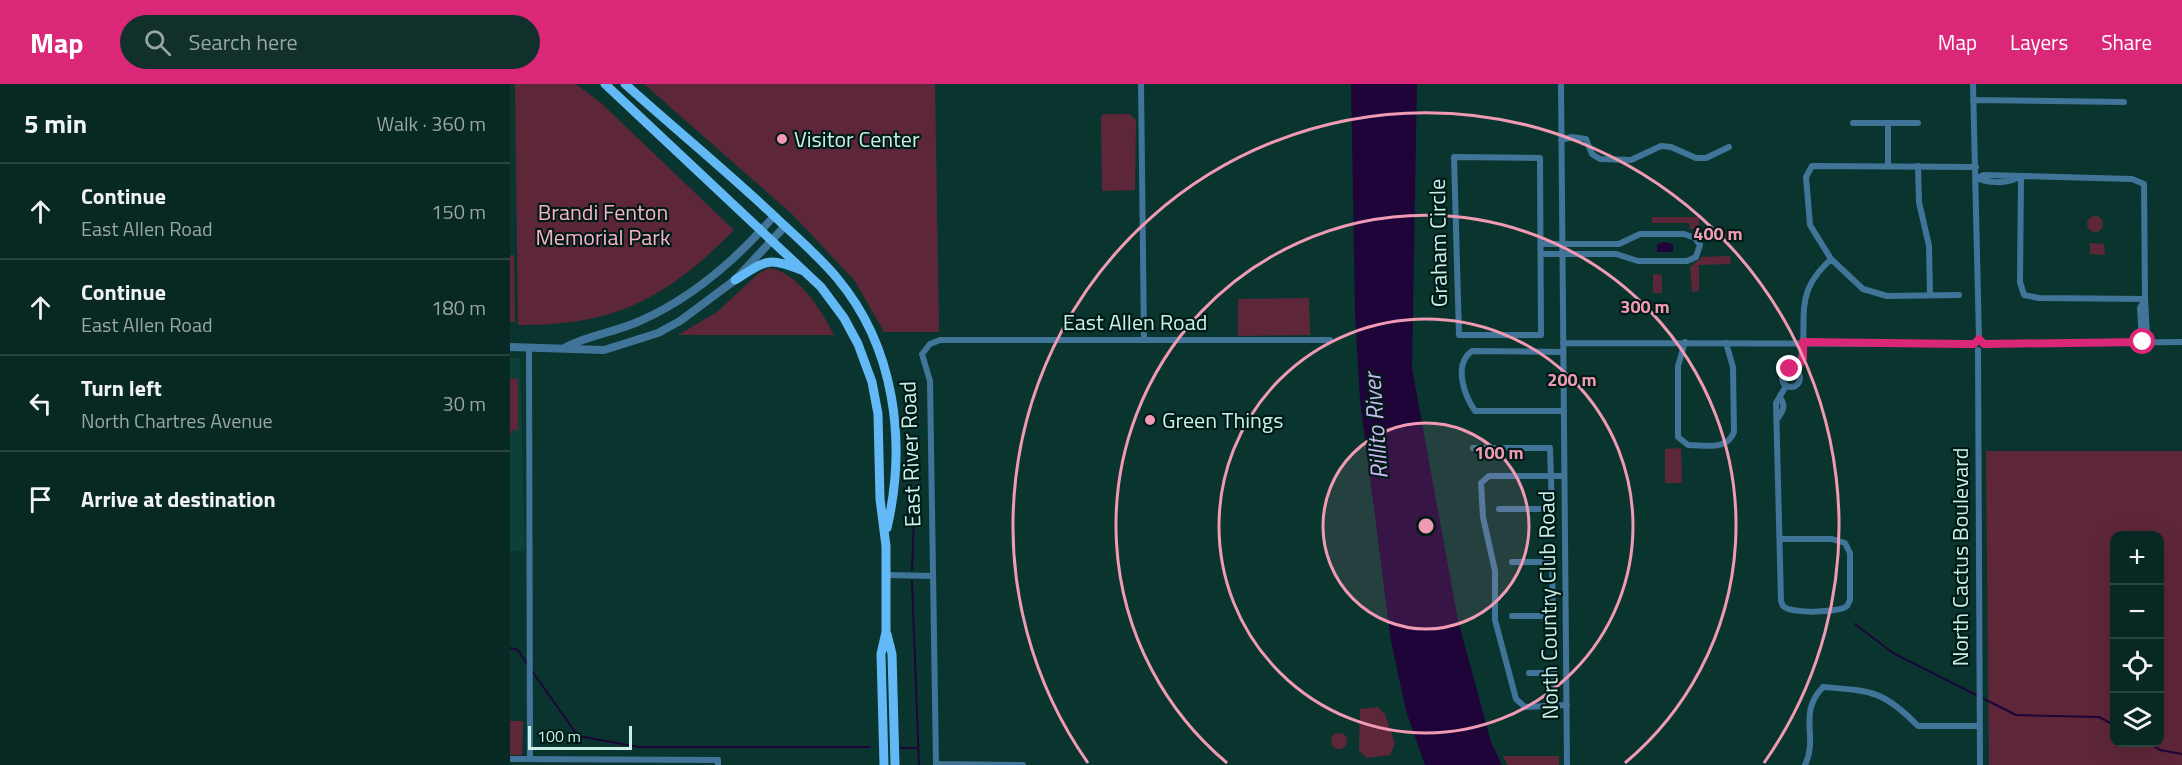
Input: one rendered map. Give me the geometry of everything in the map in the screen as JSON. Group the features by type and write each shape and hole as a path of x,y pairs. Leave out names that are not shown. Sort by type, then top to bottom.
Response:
{"main road":[{"name":"East River Road","path":"605,84 807,272 844,318 861,351 872,382 880,427 880,499 886,534 886,632 881,654 884,765"},
{"name":"East River Road","path":"625,84 825,264 851,295 871,329 891,387 895,430 894,500 886,534"},
{"path":"735,280 760,264 772,260 807,272"},
{"name":"East River Road","path":"886,632 892,654 895,765"}],"street":[{"path":"1141,84 1144,339"},
{"name":"North Country Club Road","path":"1561,84 1567,765"},
{"name":"North Cactus Boulevard","path":"1973,84 1979,344 1978,726 1980,765"},
{"path":"1973,100 2124,102"},
{"path":"1852,123 1918,123"},
{"path":"1888,123 1888,165"},
{"path":"1561,140 1580,137 1586,139 1592,154 1600,159 1631,160 1661,146 1671,147 1696,158 1706,158 1729,147"},
{"name":"Graham Circle","path":"1454,157 1540,158 1542,254 1541,335 1459,335 1454,157"},
{"path":"1959,295 1876,294 1863,289 1831,259 1810,225 1806,177 1812,166 1976,167"},
{"path":"1918,166 1919,202 1929,246 1930,295"},
{"path":"1976,178 1993,175 2019,178 2132,179 2144,184 2147,335 2142,342"},
{"path":"2019,178 2020,282 2024,295 2039,298 2145,299"},
{"path":"565,347 581,339 639,321 670,306 702,285 762,230 774,216"},
{"path":"510,347 604,350 658,333 700,308 735,280 784,226"},
{"path":"1542,244 1619,244 1640,234 1684,234 1695,238 1700,245 1696,257 1687,261 1638,261 1616,254 1542,254"},
{"path":"1796,370 1803,358 1808,290 1818,272 1831,259"},
{"name":"East Allen Road","path":"940,340 1330,340"},
{"name":"East River Road","path":"936,764 930,381 922,354 930,344 940,340"},
{"path":"1685,342 1678,366 1678,436 1688,445 1724,445 1731,440 1734,432 1733,367 1726,342"},
{"path":"1563,343 2182,342"},
{"path":"529,348 530,759"},
{"path":"1563,352 1472,351 1464,357 1461,366 1464,390 1475,411 1564,411"},
{"path":"1787,370 1796,370 1801,377 1800,383 1792,388 1786,386 1782,382 1783,374 1787,370"},
{"path":"1780,539 1832,539 1845,543 1850,553 1850,600 1847,606 1837,610 1787,610 1781,601 1776,403 1786,386"},
{"path":"1473,448 1550,448 1552,509 1499,509"},
{"path":"1564,476 1489,476 1481,483 1481,500 1495,571 1495,615 1516,699 1525,707 1567,705"},
{"path":"1512,562 1552,562 1553,591 1553,616 1512,616"},
{"path":"886,575 933,576"},
{"path":"1553,591 1566,592"},
{"path":"1529,673 1554,673 1555,706"},
{"path":"1805,765 1810,754 1812,698 1823,687 1873,692 1888,698 1918,726 1978,726"},
{"path":"510,759 718,762"},
{"path":"936,764 1023,765"}],"shaded area":[{"path":"510,358 520,358 525,551 510,551"}],"green space":[{"name":"Brandi Fenton Memorial Park","path":"515,84 576,84 601,103 734,230 686,274 637,303 583,320 518,325"},
{"path":"644,84 935,84 939,332 884,332 855,281 792,214"},
{"path":"1103,114 1130,114 1136,120 1135,190 1102,191 1101,117"},
{"path":"2095,216 2103,224 2095,232 2087,224"},
{"path":"1652,217 1699,217 1699,229 1690,229 1689,223 1652,223"},
{"path":"1731,231 1731,239 1701,240 1700,232"},
{"path":"2090,243 2104,244 2105,255 2090,254"},
{"path":"510,255 514,255 515,322 510,322"},
{"path":"1730,256 1731,264 1699,265 1699,291 1692,292 1690,267 1702,257"},
{"path":"769,268 790,277 808,294 834,335 678,335 717,312 758,274"},
{"path":"1653,274 1662,275 1662,293 1653,293"},
{"path":"1309,298 1310,335 1238,336 1238,299"},
{"path":"510,378 518,379 518,430 512,430 510,437"},
{"path":"1681,448 1682,483 1665,483 1665,449"},
{"path":"1986,451 2182,451 2182,765 1989,765"},
{"path":"1378,707 1385,714 1395,744 1390,755 1366,758 1359,750 1360,709"},
{"path":"510,721 523,721 522,755 510,755"},
{"path":"1336,733 1342,733 1347,741 1345,747 1336,749 1331,744 1331,738"},
{"path":"1503,756 1559,756 1559,765 1508,765"}],"water":[{"name":"Rillito River","path":"1351,84 1417,84 1412,368 1458,620 1491,742 1502,765 1425,765 1406,711 1391,641 1360,401 1355,313"},
{"path":"1664,242 1673,244 1673,252 1657,252 1657,244"}],"waterway":[{"path":"912,570 915,494"},
{"path":"912,581 919,765"},
{"path":"1855,624 1893,653 2016,715 2099,717 2110,723"},
{"path":"510,648 518,650 527,664"},
{"path":"532,671 578,736 639,747 870,747"},
{"path":"2155,747 2182,754"},
{"path":"900,748 918,748"}],"place":[{"name":"Visitor Center","path":"782,139"},
{"name":"Green Things","path":"1150,420"}],"route":[{"path":"1790,369 1796,370 1803,358 1803,342 1974,344 1979,339 1983,340 1984,344 2143,342"}]}
